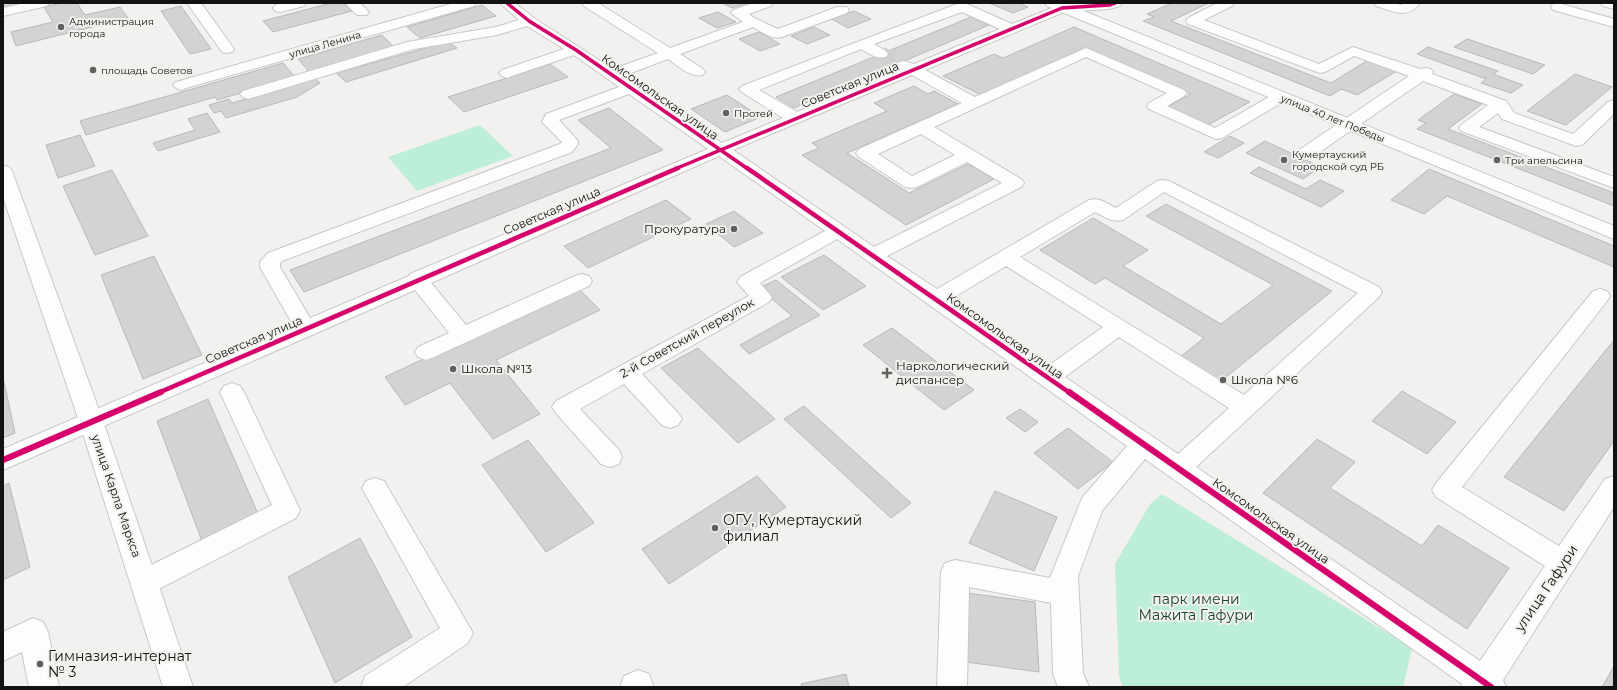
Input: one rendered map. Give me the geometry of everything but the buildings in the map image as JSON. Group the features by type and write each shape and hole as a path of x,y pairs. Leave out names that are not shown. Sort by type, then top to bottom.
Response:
{"street":[{"path":"3,12 40,3"},
{"path":"194,3 227,49"},
{"path":"280,8 299,3"},
{"path":"352,3 362,12"},
{"name":"улица Ленина","path":"180,85 469,3"},
{"name":"Комсомольская улица","path":"506,3 529,21 576,50 873,255 1483,685"},
{"path":"589,3 698,72"},
{"path":"766,3 738,13 777,34 842,10"},
{"name":"Советская улица","path":"3,460 795,118 906,66 1012,29 1057,5 1109,5 1114,3"},
{"path":"1228,3 1193,20 1320,69 1353,51 1424,74 1500,104 1508,116 1576,140 1614,105"},
{"path":"1381,3 1402,10 1414,3"},
{"path":"1543,3 1561,5 1614,23"},
{"path":"1608,3 1614,5"},
{"name":"улица 40 лет Победы","path":"1057,5 1614,233"},
{"path":"795,118 747,89 962,7 1012,29"},
{"path":"248,94 412,45 496,31 529,21"},
{"path":"611,75 754,22"},
{"path":"393,25 412,45"},
{"path":"862,44 881,54"},
{"path":"506,73 576,50"},
{"path":"968,155 911,183 865,153 1086,52 1179,93 1155,106 1216,134 1280,97"},
{"path":"906,66 975,103"},
{"path":"1305,154 1424,74"},
{"path":"306,329 270,267 270,262 275,257 566,148 570,144 570,140 550,122 552,117 630,88"},
{"path":"1500,104 1467,128 1614,183"},
{"path":"873,255 1015,183 922,127"},
{"name":"улица Карла Маркса","path":"3,171 91,422 145,582 178,687"},
{"path":"936,299 1095,204 1116,216 1163,185 1372,292 1178,469"},
{"name":"2-й Советский переулок","path":"610,457 564,407 762,297 747,282 838,231"},
{"path":"1006,257 1246,407"},
{"path":"417,280 462,336"},
{"path":"426,352 582,280"},
{"path":"1563,563 1445,490 1600,296"},
{"path":"1048,378 1118,327"},
{"path":"626,372 670,419"},
{"path":"145,582 287,510 232,392"},
{"path":"1074,687 1068,674 1064,576 1091,506 1143,444"},
{"name":"улица Гафури","path":"1483,685 1614,486"},
{"path":"376,488 458,633 376,687"},
{"path":"952,687 955,572 1065,593"},
{"path":"3,647 33,632 44,687"}],"green space":[{"path":"480,125 513,156 417,191 388,157"},
{"name":"парк имени Мажита Гафури","path":"1162,494 1412,648 1403,687 1123,687 1119,676 1115,564 1150,504"}],"tunnel":[{"path":"881,54 900,63"}],"cycle path":[{"path":"507,3 529,21 576,50 873,255 1491,687"},
{"path":"3,460 719,150 1062,8 1109,5 1115,3"}],"place":[{"name":"Администрация города","path":"61,27"},
{"name":"площадь Советов","path":"93,70"},
{"name":"Протей","path":"726,113"},
{"name":"Кумертауский городской суд РБ","path":"1284,160"},
{"name":"Три апельсина","path":"1497,160"},
{"name":"Прокуратура","path":"734,229"},
{"name":"Школа №13","path":"453,369"},
{"name":"Наркологический диспансер","path":"887,373"},
{"name":"Школа №6","path":"1223,380"},
{"name":"ОГУ, Кумертауский филиал","path":"715,528"},
{"name":"Гимназия-интернат № 3","path":"40,664"}]}
